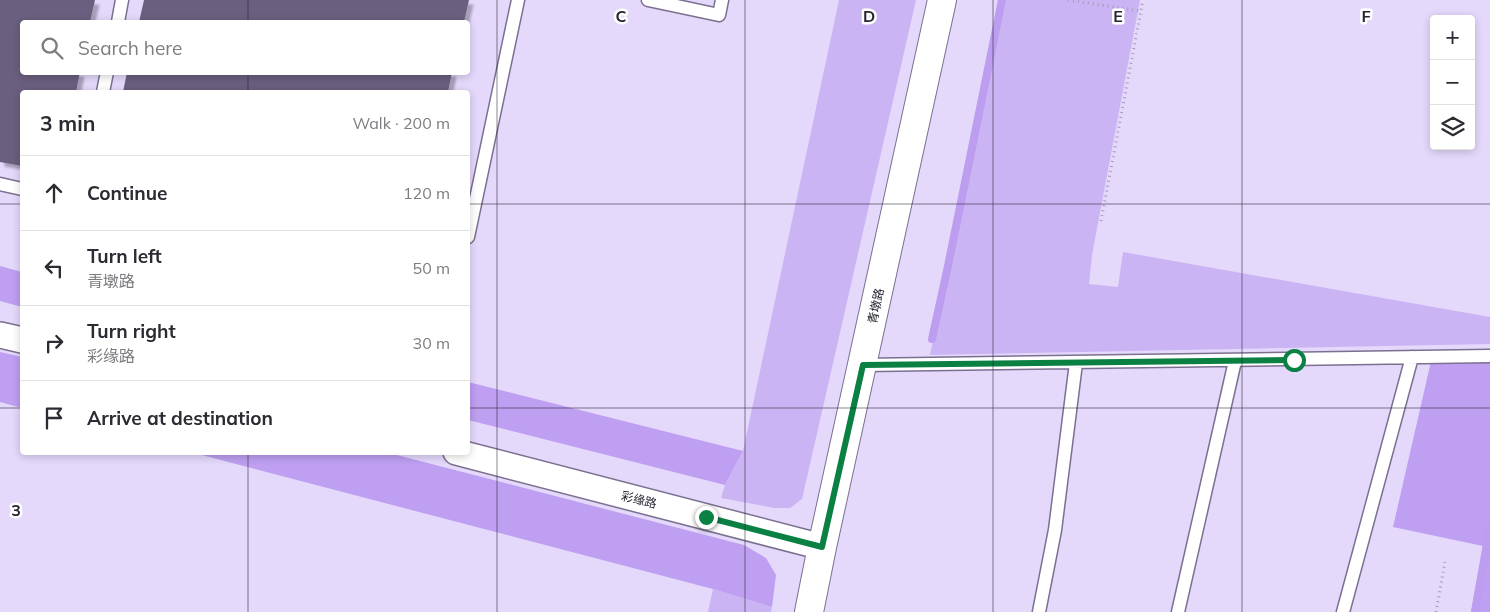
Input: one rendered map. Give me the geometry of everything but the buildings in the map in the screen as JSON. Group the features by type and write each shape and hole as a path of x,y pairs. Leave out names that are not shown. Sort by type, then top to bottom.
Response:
{"main road":[{"name":"青墩路","path":"809,612 942,0"}],"street":[{"path":"0,334 20,339"},
{"name":"彩缘路","path":"468,455 822,547"}],"lane":[{"path":"118,20 122,0"},
{"path":"470,228 518,0"},
{"path":"648,0 719,15 722,0"},
{"path":"103,90 106,75"},
{"path":"0,184 20,188"},
{"path":"863,365 1490,356"},
{"path":"1343,612 1412,357"},
{"path":"1178,612 1235,361"},
{"path":"1039,612 1055,530 1076,363"}],"path":[{"path":"1068,0 1140,11"},
{"path":"1101,221 1142,0"},
{"path":"1436,612 1445,562"}],"shaded area":[{"path":"839,0 916,0 802,499 790,508 774,508 721,498 725,485 743,451"},
{"path":"1006,0 1140,0 1092,255 1089,284 1118,287 1123,252 1490,317 1490,344 930,355"},
{"path":"0,266 20,271 20,306 0,301"},
{"path":"0,352 20,357 20,407 0,402"},
{"path":"1490,354 1490,612 1471,612 1483,546 1393,527 1432,357"},
{"path":"470,383 743,451 725,485 470,421"},
{"path":"202,455 397,455 744,545 766,558 776,575 772,607 713,589"},
{"path":"713,589 772,607 771,612 708,612"}],"waterway":[{"path":"932,339 1002,0"},
{"path":"1475,612 1490,527"}],"route":[{"path":"706,517 822,547 863,365 1294,360"}]}
